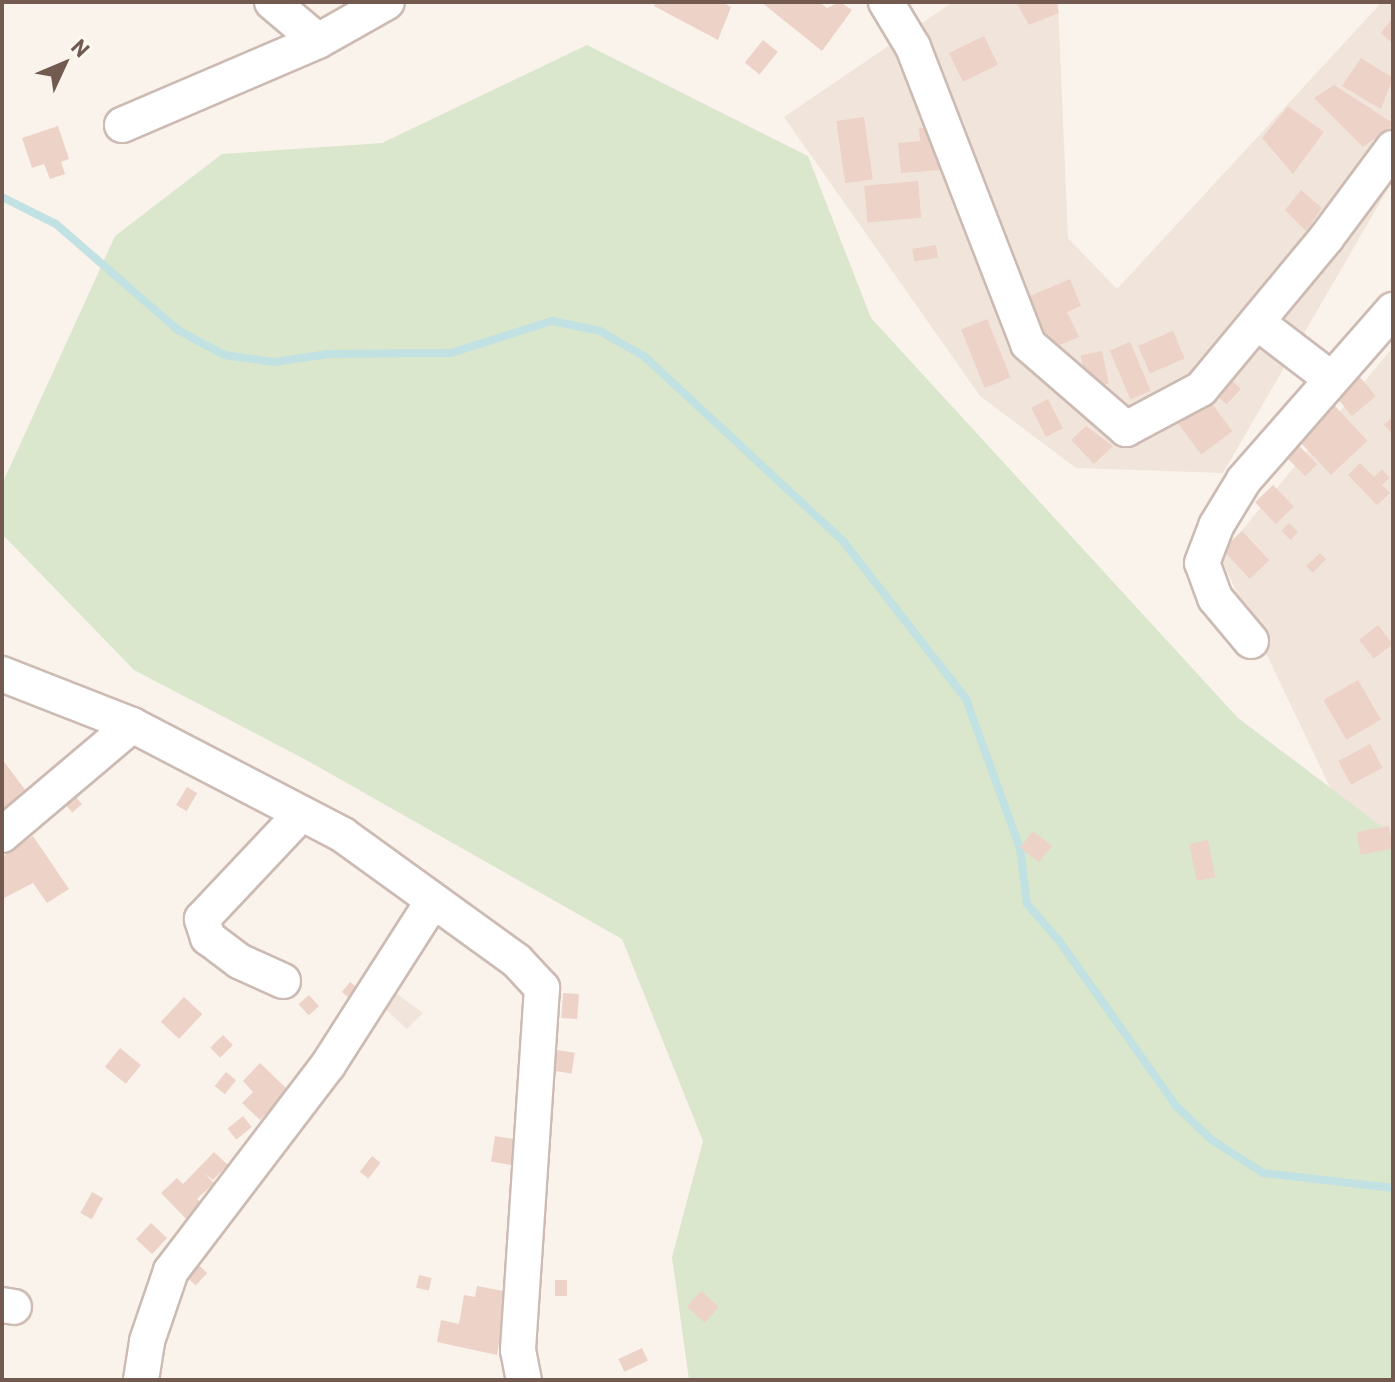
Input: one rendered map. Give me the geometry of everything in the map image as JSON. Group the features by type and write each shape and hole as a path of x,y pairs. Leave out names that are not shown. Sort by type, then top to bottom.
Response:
{"street":[{"path":"272,2 318,41"},
{"path":"122,125 318,41 387,2"},
{"path":"886,2 913,47 1028,344 1068,384 1126,429 1201,389 1258,323 1393,148"},
{"path":"1251,641 1215,598 1202,563 1216,526 1244,480 1330,378 1393,310"},
{"path":"1258,323 1330,378"},
{"path":"2,674 132,725 343,835 517,961 542,988 518,1350 524,1380"},
{"path":"2,835 132,725"},
{"path":"283,981 208,938 202,919 300,815"},
{"path":"141,1380 147,1341 171,1271 328,1065 433,901"}],"shaded area":[{"path":"953,2 1058,2 1068,238 1117,289 1382,2 1393,2 1393,180 1223,473 1076,468 980,396 784,117"},
{"path":"1393,347 1393,880 1382,896 1220,557"},
{"path":"393,991 423,1013 407,1029 380,1004"}],"green space":[{"path":"587,45 808,156 871,318 1238,718 1393,835 1393,1380 689,1380 672,1257 703,1141 622,939 308,761 134,670 2,534 2,484 115,236 222,154 382,143"}],"building":[{"path":"656,2 722,2 731,7 718,40 654,6"},
{"path":"761,2 819,2 827,8 840,2 852,10 822,51"},
{"path":"1016,2 1056,2 1059,13 1029,25"},
{"path":"1393,17 1393,44 1381,33"},
{"path":"984,36 998,65 963,82 949,53"},
{"path":"763,40 778,52 760,74 745,63"},
{"path":"1361,58 1393,78 1381,109 1342,86"},
{"path":"1334,85 1393,125 1363,147 1314,98"},
{"path":"1288,106 1324,132 1293,174 1262,138"},
{"path":"864,117 873,179 845,183 836,121"},
{"path":"58,126 69,159 61,162 65,174 50,179 44,164 32,168 22,138"},
{"path":"936,127 940,170 901,173 898,143 920,141 919,128"},
{"path":"918,181 921,218 867,223 864,186"},
{"path":"1301,190 1322,208 1306,231 1285,210"},
{"path":"936,245 938,258 914,262 912,249"},
{"path":"1070,279 1081,306 1067,312 1079,337 1047,350 1025,298"},
{"path":"987,319 1011,377 985,388 961,329"},
{"path":"1173,331 1185,359 1150,373 1138,346"},
{"path":"1130,342 1151,391 1130,399 1110,351"},
{"path":"1102,351 1109,383 1087,388 1080,356"},
{"path":"1354,370 1376,396 1352,416 1330,390"},
{"path":"1227,376 1241,389 1227,404 1213,391"},
{"path":"1048,399 1063,428 1046,437 1031,408"},
{"path":"1209,400 1232,431 1201,455 1178,423"},
{"path":"1334,405 1367,441 1331,475 1297,439"},
{"path":"1393,416 1393,429 1391,432 1384,425"},
{"path":"1086,426 1113,446 1094,464 1071,440"},
{"path":"1294,441 1317,464 1305,476 1282,453"},
{"path":"1360,463 1374,477 1382,469 1390,478 1382,485 1390,493 1377,505 1348,475"},
{"path":"1273,485 1294,507 1276,524 1255,502"},
{"path":"1289,523 1298,532 1290,540 1281,531"},
{"path":"1242,531 1269,560 1250,579 1222,549"},
{"path":"1320,553 1326,559 1313,573 1306,566"},
{"path":"1378,625 1393,644 1374,659 1359,640"},
{"path":"1358,680 1381,720 1346,740 1323,700"},
{"path":"1370,744 1383,768 1351,785 1338,761"},
{"path":"2,759 29,795 2,816"},
{"path":"187,787 197,793 186,811 176,805"},
{"path":"74,795 82,804 72,813 64,804"},
{"path":"1389,826 1393,849 1360,854 1357,832"},
{"path":"1033,831 1052,846 1039,862 1020,848"},
{"path":"33,836 69,889 47,903 33,883 2,899 2,857"},
{"path":"1208,840 1215,877 1197,881 1189,844"},
{"path":"350,982 360,990 352,1000 342,992"},
{"path":"563,993 579,994 577,1019 561,1018"},
{"path":"309,995 319,1006 309,1016 299,1004"},
{"path":"184,997 202,1014 179,1039 161,1022"},
{"path":"223,1035 233,1045 220,1058 210,1048"},
{"path":"120,1048 141,1065 126,1084 105,1067"},
{"path":"557,1050 575,1053 571,1074 554,1071"},
{"path":"260,1063 288,1090 260,1120 242,1103 253,1092 243,1081"},
{"path":"226,1072 236,1080 225,1094 215,1086"},
{"path":"243,1116 252,1127 236,1139 227,1129"},
{"path":"495,1136 521,1140 517,1166 491,1162"},
{"path":"214,1152 228,1165 213,1180 205,1174 214,1183 197,1199 208,1209 192,1225 161,1193 177,1178 183,1184"},
{"path":"372,1156 381,1163 368,1179 360,1172"},
{"path":"92,1192 103,1198 92,1219 80,1213"},
{"path":"151,1223 167,1238 152,1254 136,1239"},
{"path":"189,1256 207,1273 196,1285 177,1268"},
{"path":"419,1275 432,1278 429,1291 416,1288"},
{"path":"555,1280 567,1280 567,1296 555,1296"},
{"path":"477,1286 508,1292 497,1355 437,1342 441,1320 459,1324 464,1295 475,1297"},
{"path":"701,1291 719,1307 705,1323 687,1307"},
{"path":"642,1348 648,1361 624,1372 618,1359"}],"waterway":[{"path":"2,197 56,224 178,330 224,355 274,362 328,354 451,353 552,321 600,331 645,357 843,541 966,699 1020,848 1027,904 1060,942 1176,1106 1212,1140 1263,1173 1393,1188"}]}
